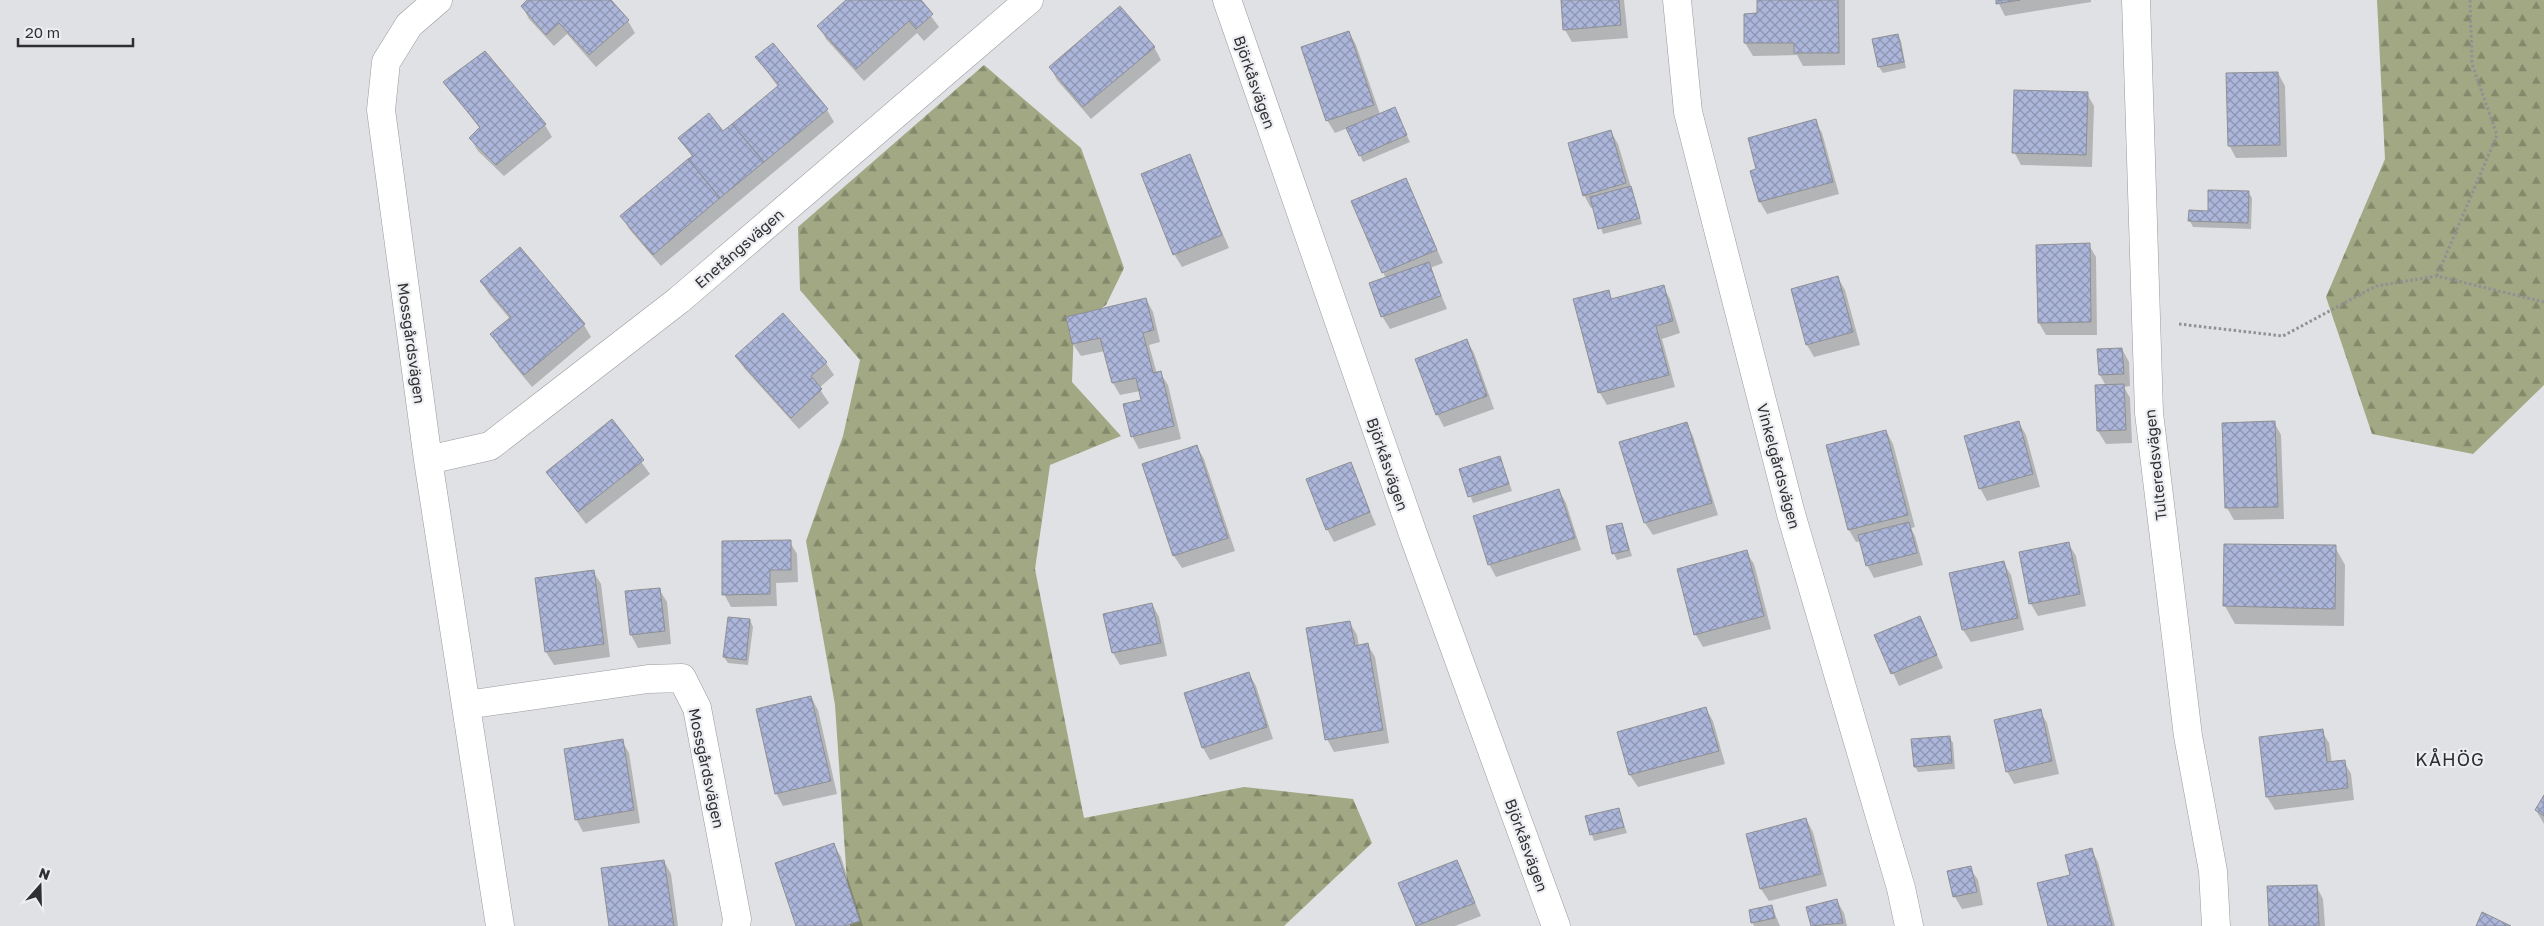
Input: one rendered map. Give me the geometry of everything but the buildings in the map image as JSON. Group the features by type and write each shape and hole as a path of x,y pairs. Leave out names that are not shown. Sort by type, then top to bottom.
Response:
{"street":[{"name":"Mossgårdsvägen","path":"438,0 409,25 386,62 381,110 428,460 500,926"},
{"name":"Enetångsvägen","path":"428,460 490,446 678,300 1028,0"},
{"name":"Björkåsvägen","path":"1227,0 1413,534 1556,926"},
{"name":"Vinkelgårdsvägen","path":"1677,0 1688,112 1791,514 1898,878 1909,926"},
{"name":"Tulteredsvägen","path":"2136,0 2149,413 2188,736 2213,871 2216,926"},
{"name":"Mossgårdsvägen","path":"466,705 648,679 682,678 697,708 737,919 736,926"}],"path":[{"path":"2437,276 2497,135 2472,64 2470,0"},
{"path":"2195,326 2283,336 2376,286 2437,276 2544,302"}],"green space":[{"path":"2377,0 2544,0 2544,385 2473,454 2372,434 2326,297 2385,159"},
{"path":"984,65 1081,148 1124,268 1106,305 1074,327 1072,382 1121,436 1050,465 1035,569 1084,818 1244,787 1353,799 1372,843 1284,926 850,926 835,705 806,541 843,436 860,360 800,290 798,227"}],"district":[{"name":"KÅHÖG","path":"2450,759"}]}
